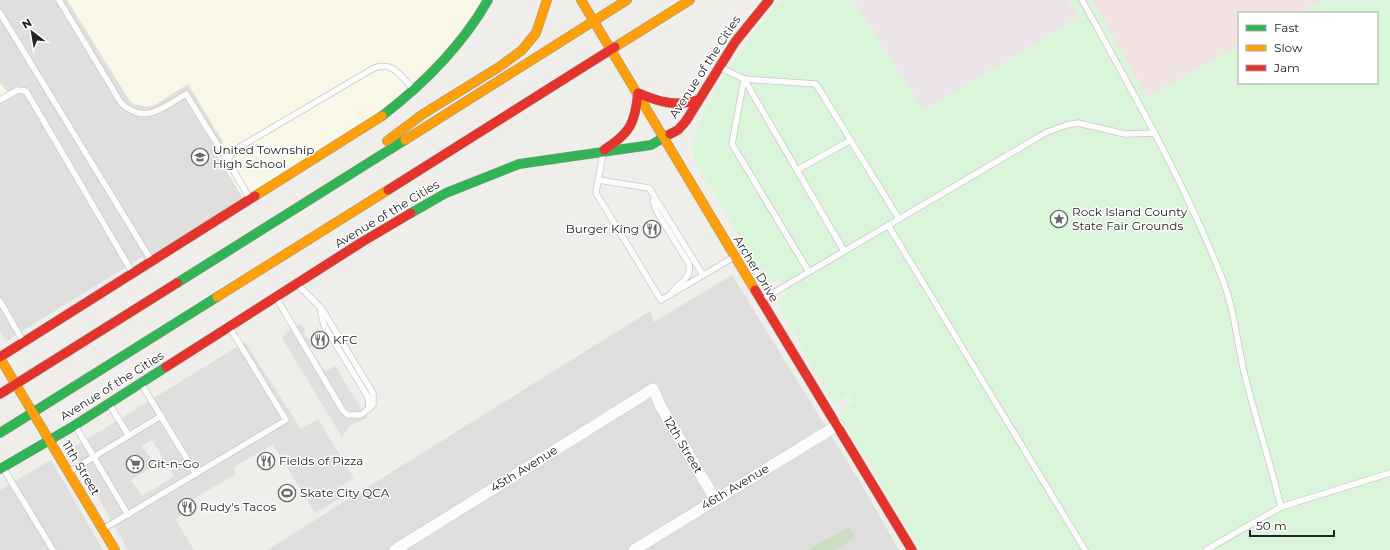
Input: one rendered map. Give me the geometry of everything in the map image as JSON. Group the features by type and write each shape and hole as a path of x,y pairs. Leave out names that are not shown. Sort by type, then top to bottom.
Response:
{"street":[{"path":"0,357 359,132 415,90 441,66 480,16 488,0"},
{"path":"323,192 414,120 499,67 522,50 536,32 547,0"},
{"name":"Archer Drive","path":"581,0 665,138 734,257 838,425 912,550"},
{"path":"0,394 627,0"},
{"name":"Avenue of the Cities","path":"0,433 690,0"},
{"name":"Avenue of the Cities","path":"2,468 75,425 428,202 459,187 519,164 603,150 635,148 651,145 665,138 678,130 749,22 769,0"},
{"name":"Avenue of the Cities","path":"412,175 589,64"},
{"path":"603,150 630,130 636,110 638,93 658,102 676,106 698,100"},
{"name":"11th Street","path":"0,357 115,550"},
{"name":"12th Street","path":"653,389 661,407 715,499"},
{"name":"45th Avenue","path":"395,550 653,389"},
{"name":"46th Avenue","path":"634,550 838,425"}],"lane":[{"path":"59,0 121,103 128,109 137,113 147,114 158,111 186,94 232,168"},
{"path":"1082,0 1155,133 1187,196 1222,278 1230,300 1244,370 1281,506"},
{"path":"0,13 152,262"},
{"path":"251,200 228,161 231,154 238,148 374,68 383,65 392,68 415,90"},
{"path":"719,67 744,79 816,84 899,218"},
{"path":"744,79 844,251"},
{"path":"744,79 732,144 809,272"},
{"path":"0,100 18,90 26,91 133,274"},
{"path":"761,300 1047,132 1078,123 1125,134 1155,133"},
{"path":"797,170 851,140"},
{"path":"603,150 596,193 661,300 734,257"},
{"path":"598,180 648,188 703,275"},
{"path":"648,188 658,212 689,264 691,272 687,279 675,287 671,294"},
{"path":"888,225 1085,550"},
{"path":"276,297 348,416 361,415 373,405 373,393 319,305 297,284"},
{"path":"0,302 24,342"},
{"path":"103,530 286,420 229,327"},
{"path":"141,383 196,474"},
{"path":"109,403 129,436"},
{"path":"69,472 161,416"},
{"path":"75,425 128,515"},
{"path":"2,468 53,550"},
{"path":"1206,550 1281,506 1390,473"}],"shaded area":[{"name":"United Township High School","path":"0,0 481,0 480,16 410,95 146,265 34,79 0,100"},
{"path":"0,0 67,0 131,103 147,107 155,105 188,84 223,142 213,149 246,203 146,265 142,257 125,267 121,260 108,256 9,94 0,83"},
{"path":"853,0 1068,0 1078,18 924,110"},
{"path":"1092,0 1321,0 1300,12 1238,12 1238,47 1147,97"},
{"path":"34,78 142,257 6,341 0,331 0,100"},
{"path":"0,266 27,311 18,316 25,329 6,341 0,332"},
{"path":"732,275 860,482 899,550 267,550 650,311 654,322"},
{"path":"301,324 306,332 304,333 313,345 310,348 325,372 335,366 367,418 353,424 347,429 342,437 282,338 288,331"},
{"path":"245,342 301,429 318,419 354,478 337,489 342,497 315,513 273,444 233,468 236,474 190,501 189,499 178,505 183,514 175,519 194,550 128,550 71,449","holes":["152,440 174,476 142,496 131,480 155,465 142,446"]},
{"path":"51,460 103,550 0,550 0,490"}],"green space":[{"name":"Rock Island County State Fair Grounds","path":"783,0 853,0 924,110 1078,18 1068,0 1092,0 1147,97 1238,47 1238,84 1378,84 1378,12 1300,12 1321,0 1390,0 1390,550 921,550 839,415 841,409 853,402 849,394 837,403 833,403 779,306 779,299 788,293 782,280 769,283 766,282 693,157 695,154 691,142 708,105 730,66 769,14"},
{"path":"849,527 856,536 836,550 807,550"}],"traffic: fast":[{"path":"382,116 413,91 454,49 488,0"},
{"path":"411,213 446,193 519,164 651,145 670,134"},
{"path":"177,283 405,140"},
{"path":"0,433 217,297"},
{"path":"0,469 72,427 166,367"}],"traffic: slow":[{"path":"387,141 423,114 499,67 522,50 536,33 547,0"},
{"path":"581,0 755,290"},
{"path":"405,140 627,0"},
{"path":"615,47 690,0"},
{"path":"255,196 382,116"},
{"path":"217,297 388,190"},
{"path":"0,358 115,550"}],"traffic: jam":[{"path":"670,134 678,130 686,121 735,42 769,0"},
{"path":"388,190 615,47"},
{"path":"604,150 620,138 630,127 635,113 638,93 660,101 675,103 698,100"},
{"path":"0,357 255,196"},
{"path":"166,367 362,242 411,213"},
{"path":"0,394 177,283"},
{"path":"755,290 912,550"}],"place":[{"name":"United Township High School","path":"200,157"},
{"name":"Rock Island County State Fair Grounds","path":"1059,219"},
{"name":"Burger King","path":"652,229"},
{"name":"KFC","path":"320,340"},
{"name":"Fields of Pizza","path":"266,461"},
{"name":"Git-n-Go","path":"135,464"},
{"name":"Skate City QCA","path":"287,493"},
{"name":"Rudy's Tacos","path":"187,507"}]}
